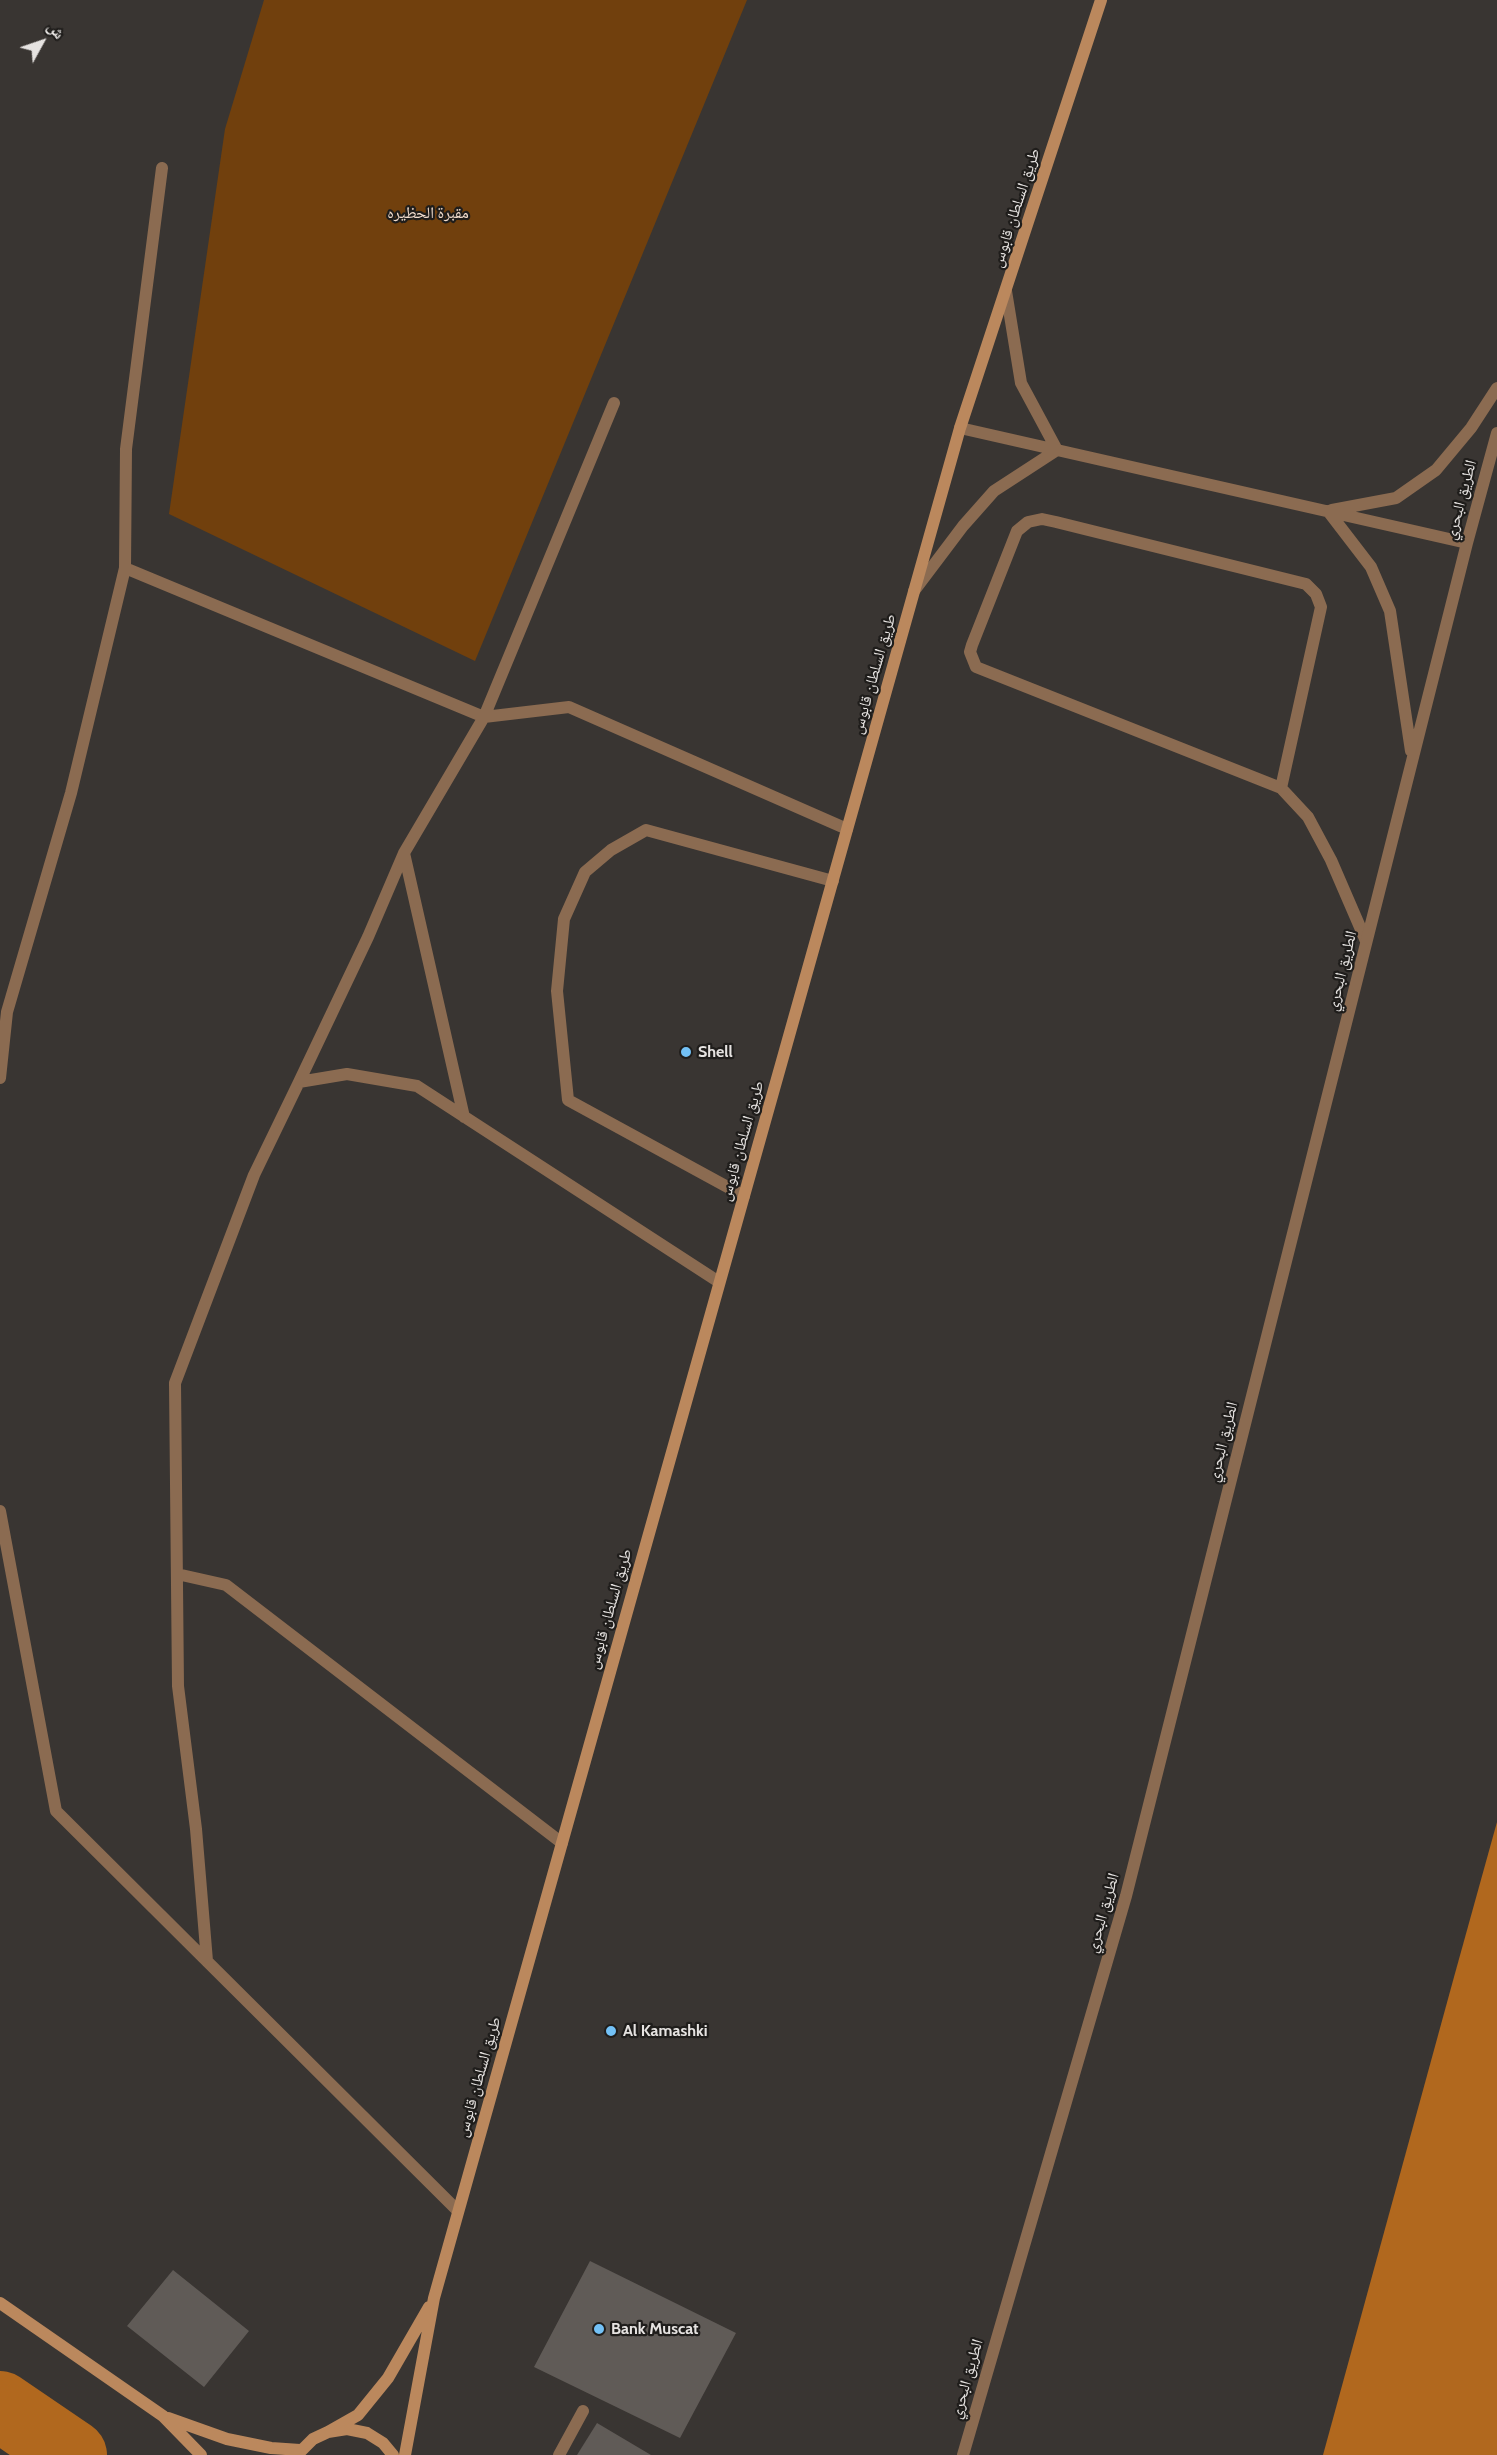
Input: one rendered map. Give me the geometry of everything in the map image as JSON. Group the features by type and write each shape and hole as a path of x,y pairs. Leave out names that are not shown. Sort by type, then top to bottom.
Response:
{"main road":[{"name":"طريق السلطان قابوس","path":"405,2455 434,2298 960,428 1101,0"},
{"name":"طريق السلطان قابوس","path":"298,2452 313,2439 358,2415 381,2387 434,2298"},
{"path":"0,2303 163,2416 201,2455"},
{"path":"163,2416 227,2439 298,2452"},
{"path":"328,2432 347,2429 367,2433 384,2443 393,2455"}],"street":[{"path":"0,1078 7,1012 70,793 124,568 126,449 162,168"},
{"path":"1005,291 1021,383 1057,450"},
{"path":"1328,511 1396,498 1436,470 1471,428 1497,388"},
{"path":"207,1961 196,1829 178,1686 175,1383 254,1175 368,936 404,853 484,717 614,403"},
{"path":"960,428 1467,543"},
{"name":"الطريق البحري","path":"963,2455 1126,1896 1412,759 1497,433"},
{"path":"914,592 963,526 994,491 1057,450"},
{"path":"1328,511 1371,567 1390,610 1412,759"},
{"path":"1281,788 1321,608 1316,594 1306,584 1042,519 1028,522 1017,531 972,645 971,660 976,667 1281,788 1308,817 1331,860 1366,941"},
{"path":"124,568 484,717 569,707 847,829"},
{"path":"744,1196 568,1100 557,991 564,919 585,872 611,850 646,830 832,881"},
{"path":"404,853 464,1117"},
{"path":"299,1082 347,1074 417,1086 719,1282"},
{"path":"0,1510 56,1811 458,2211"},
{"path":"177,1574 226,1585 562,1843"},
{"path":"559,2455 583,2411"}],"green space":[{"name":"مقبرة الحظيره","path":"264,0 747,0 475,661 169,514 225,129"}],"shaded area":[{"path":"1497,1822 1497,2455 1323,2455 1454,1977"}],"building":[{"path":"590,2261 736,2333 680,2438 534,2367"},
{"path":"173,2270 249,2331 204,2387 127,2326"},
{"path":"597,2423 651,2455 577,2455"}],"waterway":[{"path":"0,2406 72,2455"}],"place":[{"name":"Shell","path":"686,1052"},
{"name":"Al Kamashki","path":"611,2031"},
{"name":"Bank Muscat","path":"599,2329"}]}
